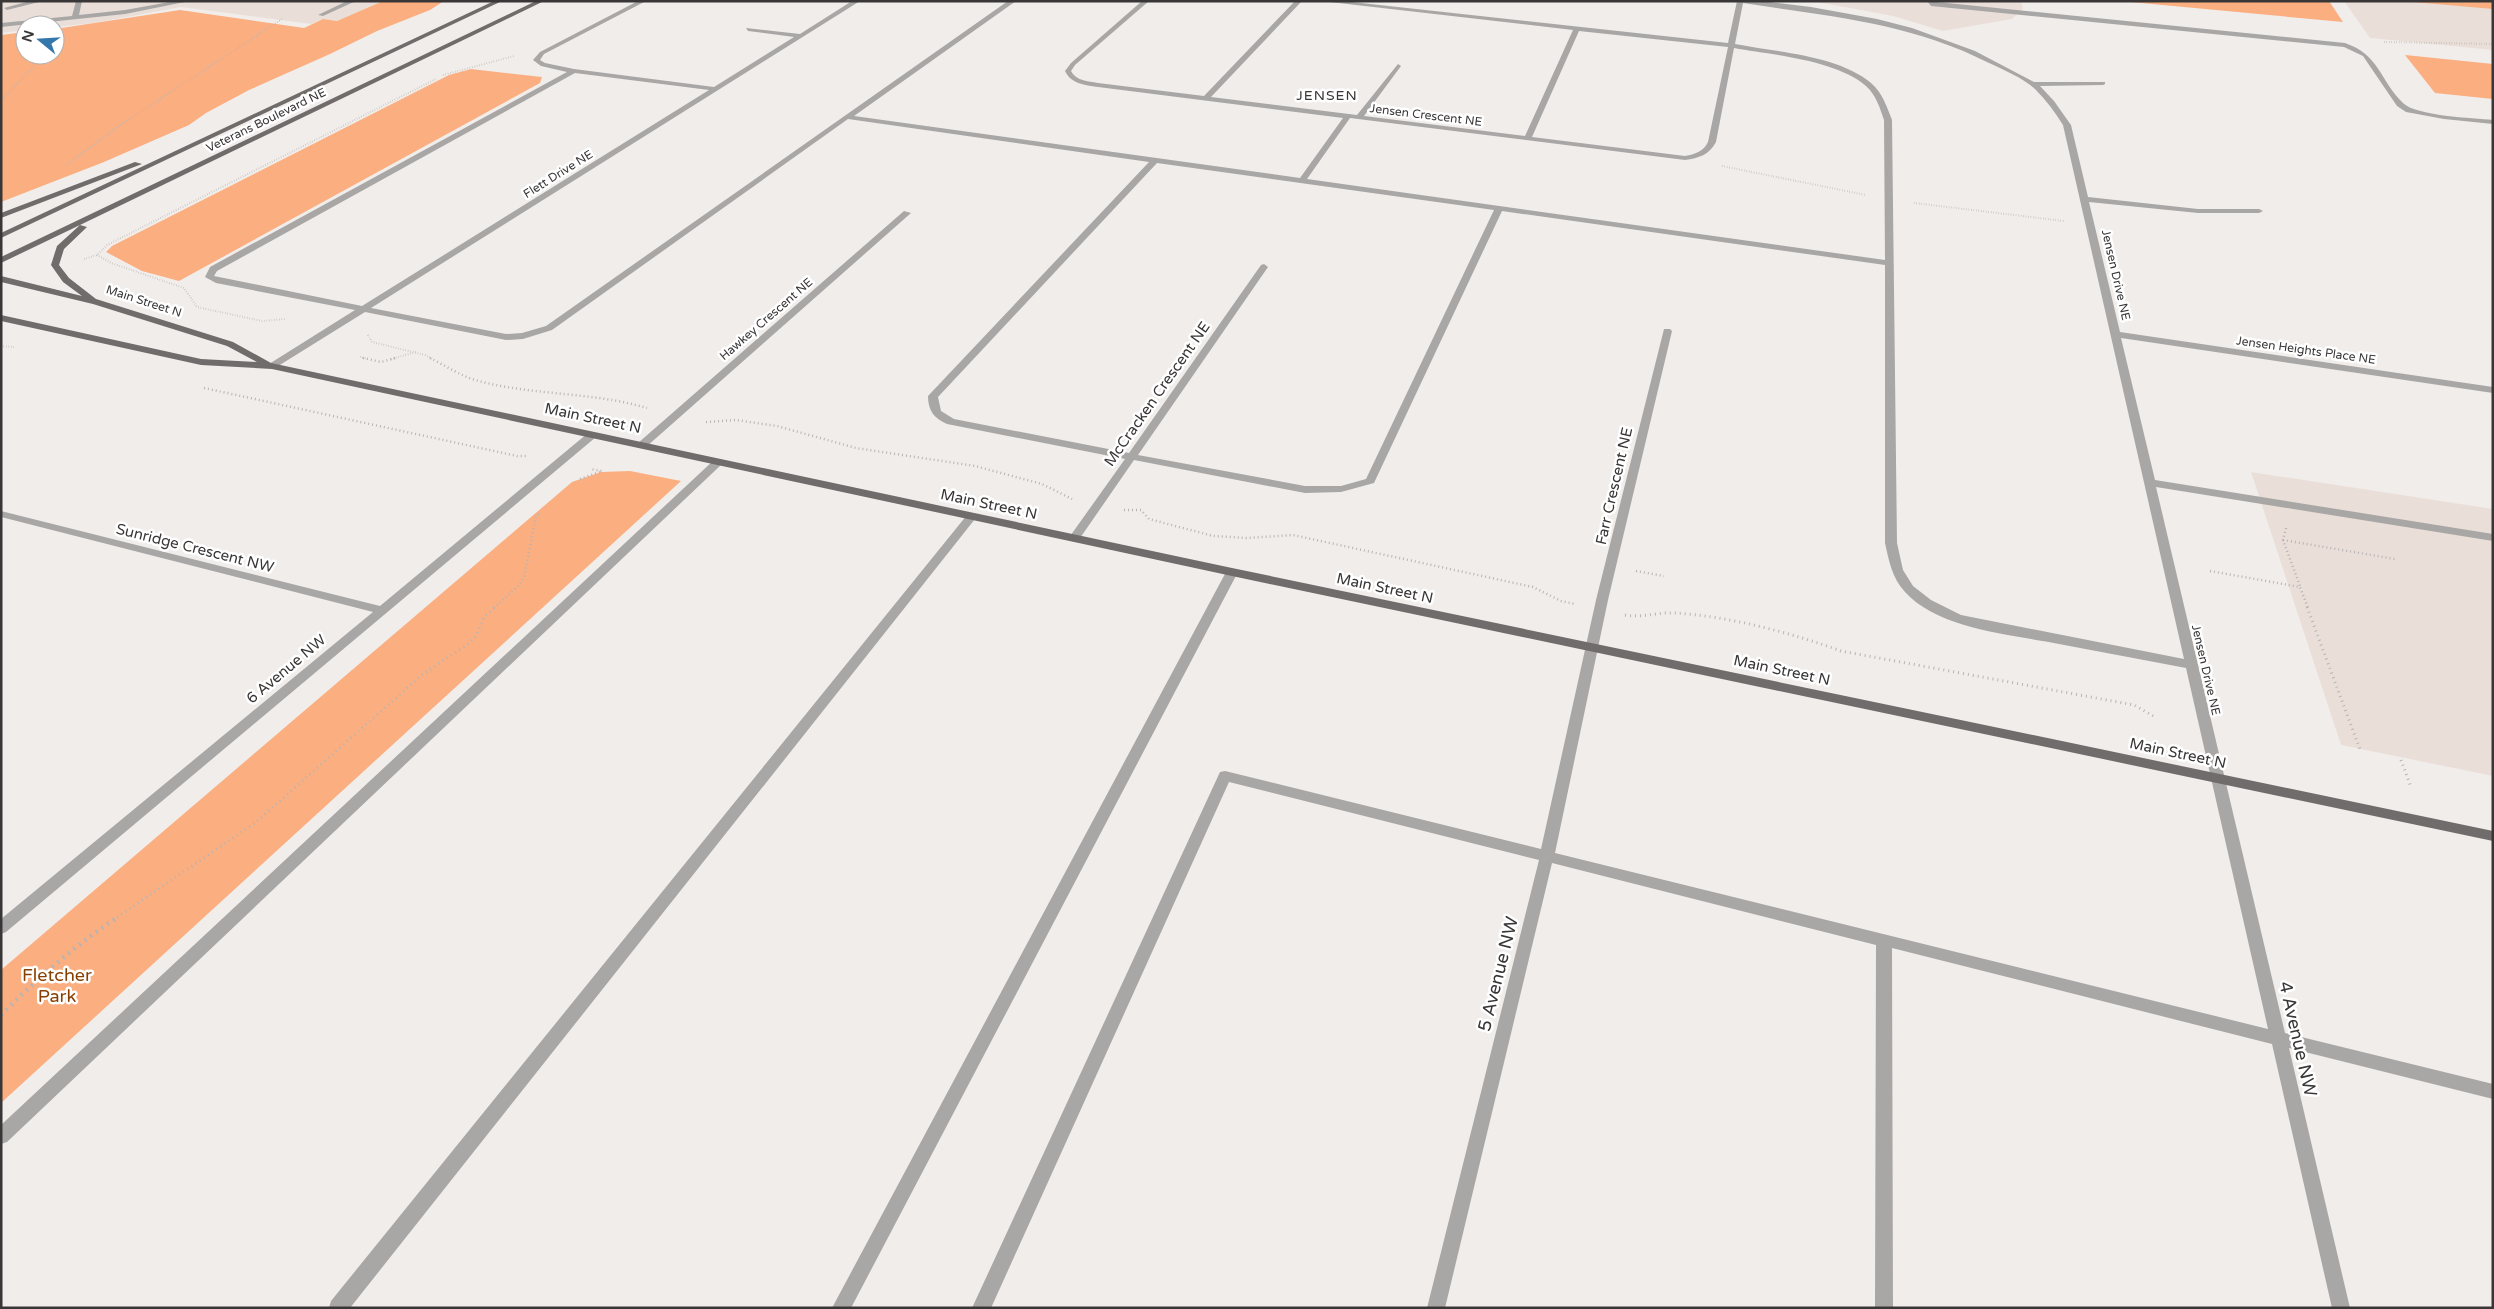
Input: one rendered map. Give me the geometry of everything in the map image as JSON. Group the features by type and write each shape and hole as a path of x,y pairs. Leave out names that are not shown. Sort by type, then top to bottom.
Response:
{"main road":[{"path":"474,14 482,1"},
{"name":"Veterans Boulevard NE","path":"1,236 499,1"},
{"name":"Veterans Boulevard NE","path":"1,260 541,1"},
{"path":"1,216 231,129"},
{"path":"96,302 66,280 55,265 60,248 72,235 108,210"},
{"name":"Main Street N","path":"1,279 96,302 230,344 272,366"},
{"name":"Main Street N","path":"1,318 201,362 272,366 1074,539 2493,836"},
{"path":"1,325 32,324"}],"street":[{"path":"7,8 40,1"},
{"path":"75,17 79,1"},
{"path":"1,25 160,7 187,1"},
{"path":"321,15 353,1"},
{"path":"643,1 542,53 536,60 543,65 574,72 714,89"},
{"name":"Flett Drive NE","path":"272,366 858,1"},
{"path":"574,72 213,270 209,277 219,281 506,337 523,336 550,328 1013,1"},
{"name":"Jensen Crescent NE","path":"1146,1 1073,64 1068,71 1071,77 1081,82 1098,85 1665,157 1700,156 1708,150 1712,142 1740,1"},
{"path":"1204,99 1299,1"},
{"path":"1324,1 1732,45 1838,67 1869,85 1878,97 1888,120 1891,543 1898,571 1909,590 1939,611 1967,622 2193,665"},
{"name":"Jensen Drive NE","path":"1744,1 1844,14 1922,33 1959,46 2032,84 2054,105 2067,125 2086,199 2218,778"},
{"path":"1930,1 1931,4 2330,42 2357,50 2365,55 2400,104 2409,110 2444,117 2493,122"},
{"path":"1988,1 1989,9"},
{"path":"1955,15 1989,9"},
{"path":"1527,139 1577,28"},
{"path":"748,29 800,36"},
{"path":"1359,118 1398,66"},
{"path":"2032,84 2102,83"},
{"path":"848,117 1890,263"},
{"path":"1302,180 1347,117"},
{"path":"1155,160 933,396 932,408 938,417 950,422 1294,488 1327,492 1352,488 1370,481 1499,208"},
{"path":"2086,199 2198,211 2259,211"},
{"name":"Hawkey Crescent NE","path":"642,445 907,213"},
{"name":"McCracken Crescent NE","path":"1074,539 1264,267"},
{"name":"Farr Crescent NE","path":"1591,647 1667,331"},
{"name":"Jensen Heights Place NE","path":"2116,334 2493,390"},
{"name":"6 Avenue NW","path":"1,928 592,435"},
{"path":"1,1136 718,462"},
{"path":"2151,483 2493,538"},
{"name":"Sunridge Crescent NW","path":"1,514 382,610"},
{"path":"338,1308 971,517"},
{"path":"842,1308 1232,572"},
{"name":"5 Avenue NW","path":"1436,1308 1547,856 1591,647"},
{"path":"981,1308 1225,776 2493,1092"},
{"name":"4 Avenue NW","path":"2218,778 2277,1039 2341,1308"},
{"path":"1884,940 1884,1308"}],"path":[{"path":"62,168 116,128 282,19"},
{"path":"96,255 107,245 446,73 510,58 518,54"},
{"path":"1,101 35,65"},
{"path":"340,323 363,328 372,342 416,352 478,380 530,390 620,400 674,416 703,422 736,420 777,426 856,448 975,466 1042,484 1069,498 1130,511 1141,510 1149,519 1213,536 1245,538 1293,536 1533,587 1561,601 1600,610 1637,617 1673,613 1704,616 1803,637 1842,651 1969,676 2134,704 2155,718"},
{"path":"360,357 381,362 416,352"},
{"path":"2287,524 2283,540 2361,752"},
{"path":"2283,540 2395,559"},
{"path":"2210,571 2300,587"},
{"path":"2401,760 2412,787"}],"shaded area":[{"path":"1,1 383,1 337,21 323,19 311,24 181,7 94,23 65,26 65,15 15,15 15,31 1,33"},
{"path":"1812,1 2021,1 2023,9 2012,19 1943,31 1893,16"},
{"path":"2344,1 2493,1 2493,50 2370,38"},
{"path":"2251,472 2493,509 2493,776 2341,745"}],"green space":[{"path":"383,1 444,1 430,10 377,31 249,90 206,113 189,125 104,162 1,202 1,35 15,33 15,65 65,65 65,27 180,10 304,28 323,19 337,21"},
{"path":"2120,1 2329,1 2343,22"},
{"path":"2401,1 2493,1 2493,9"},
{"path":"2405,55 2493,64 2493,99 2435,93"},
{"path":"471,69 542,77 540,83 179,281 142,271 106,252 112,246 449,75"},
{"name":"Fletcher Park","path":"630,471 681,481 1,1103 1,970 572,482 601,472"}],"district":[{"name":"JENSEN","path":"1327,95"}]}
